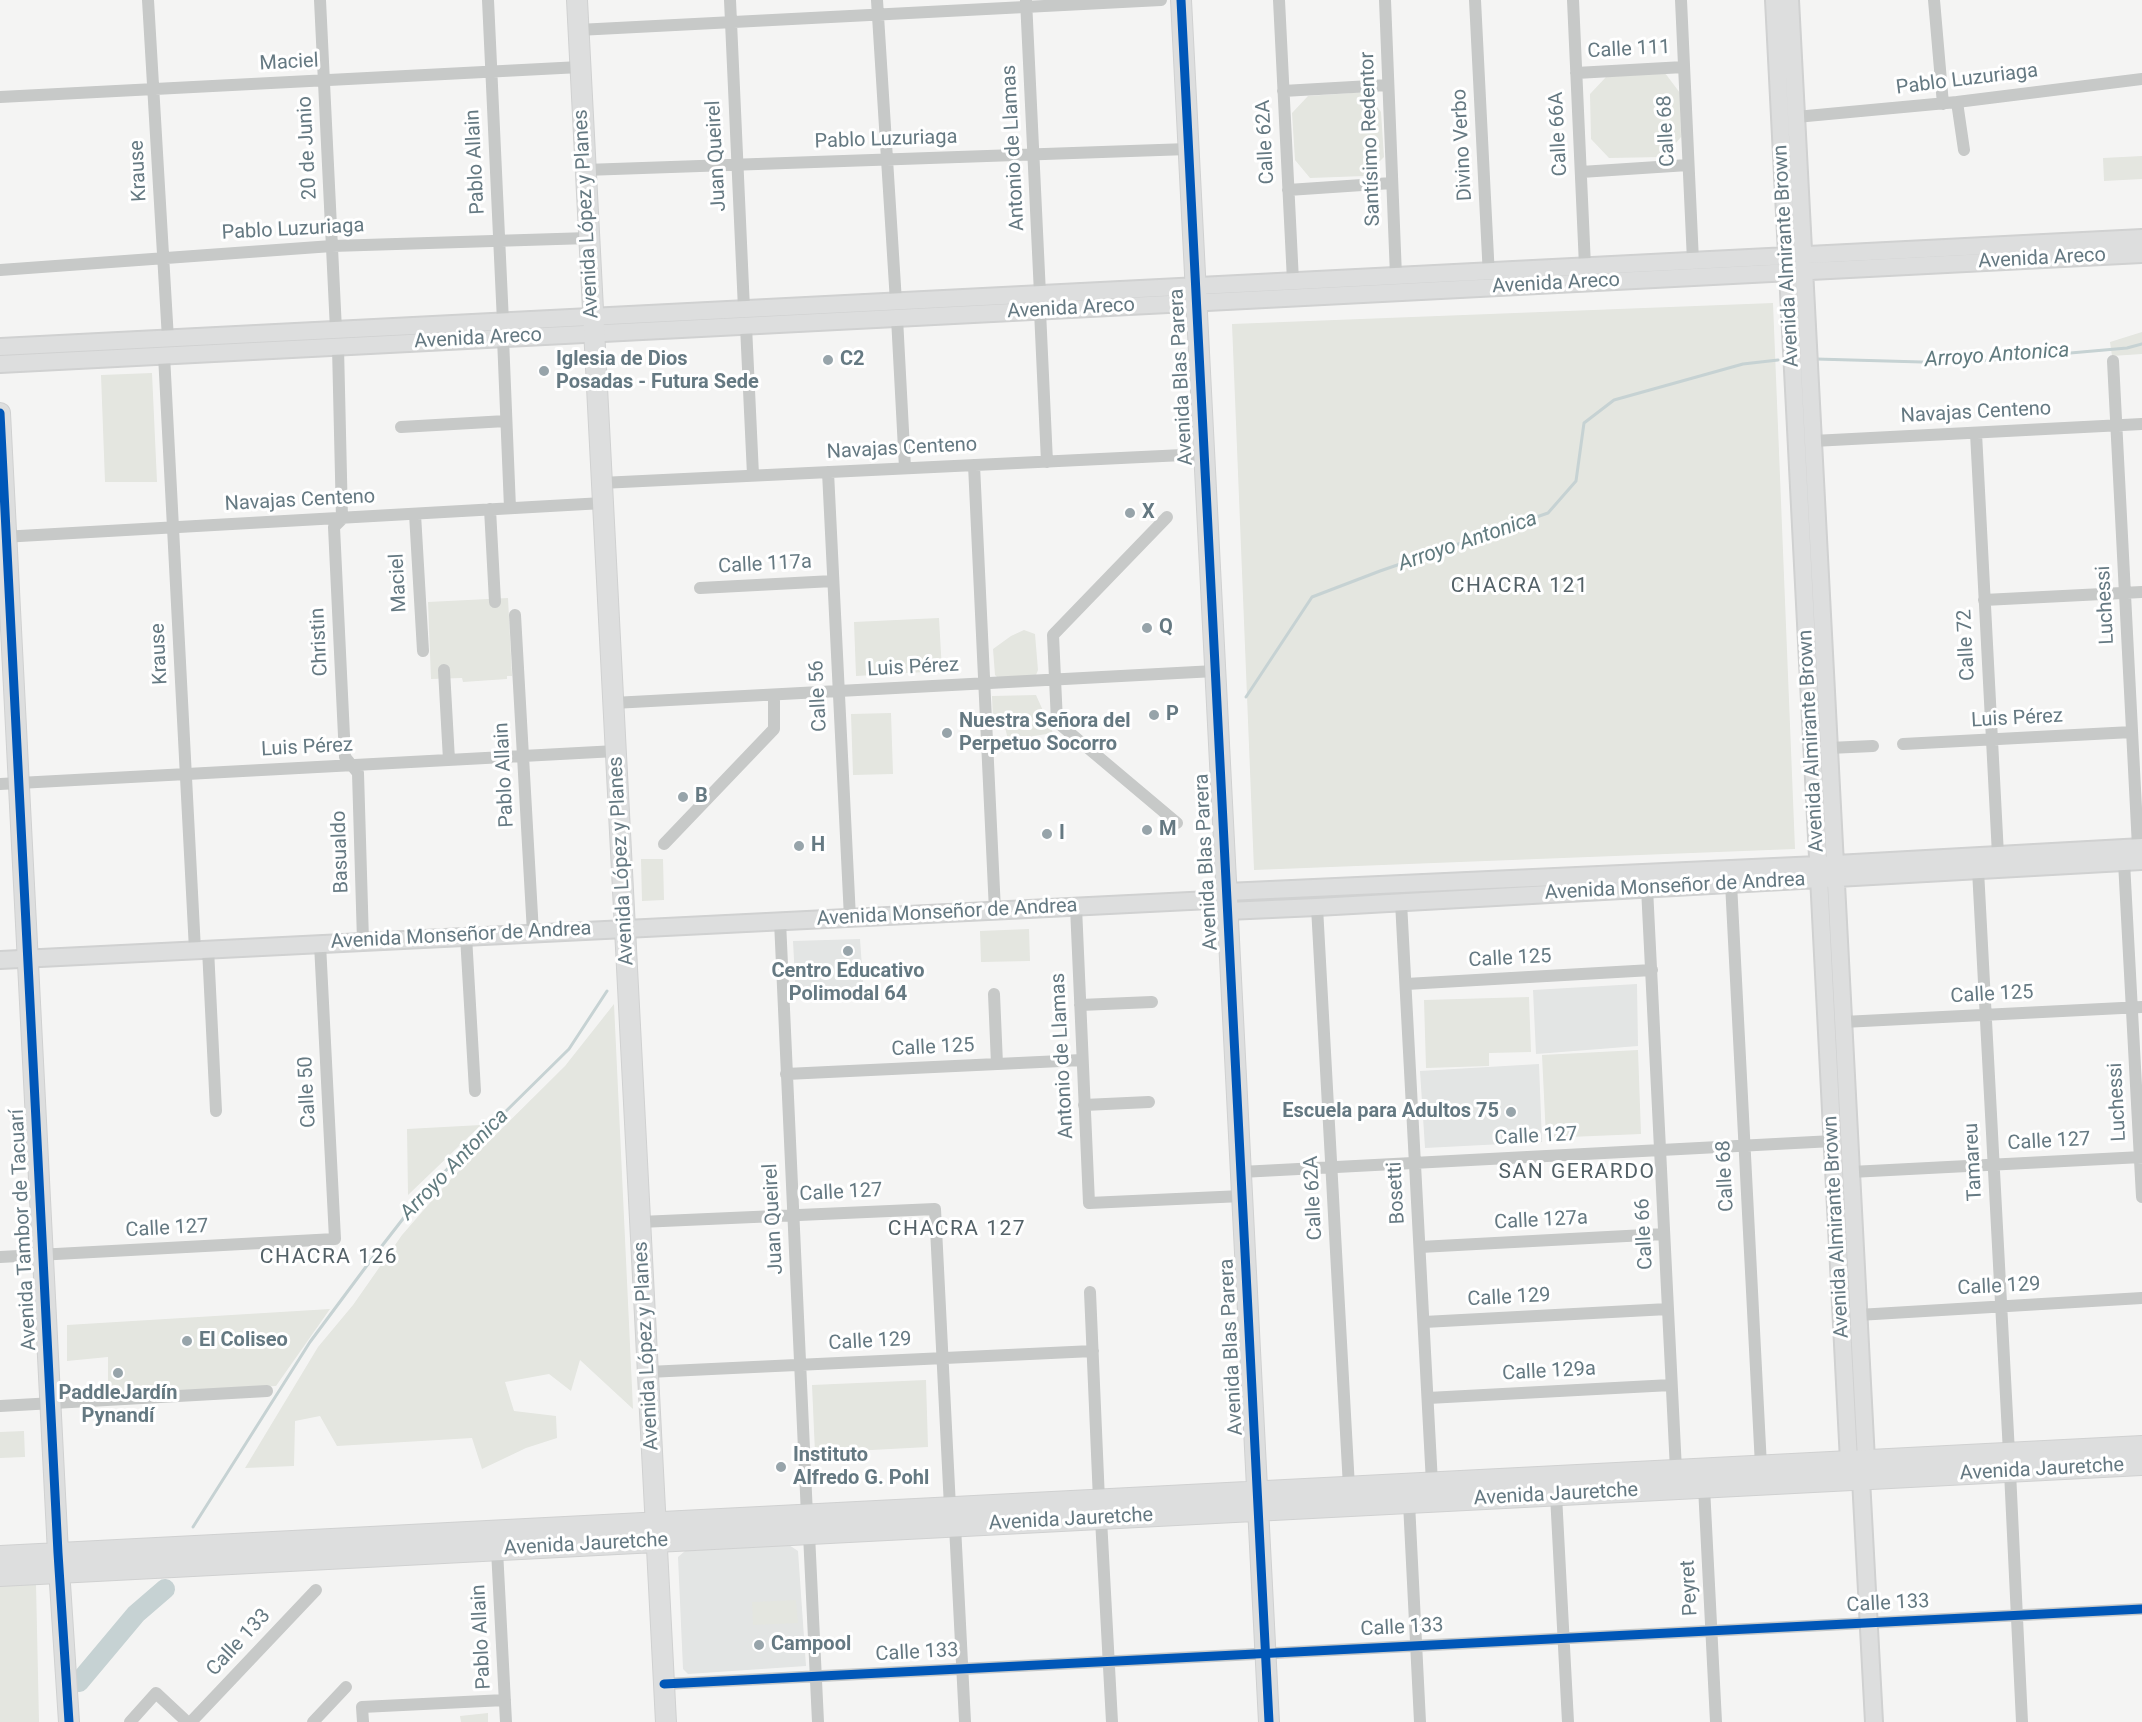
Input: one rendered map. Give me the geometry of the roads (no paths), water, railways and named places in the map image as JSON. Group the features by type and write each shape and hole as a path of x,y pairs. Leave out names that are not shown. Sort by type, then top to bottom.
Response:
{"main road":[{"name":"Avenida López y Planes","path":"577,0 666,1722"},
{"name":"Avenida Blas Parera","path":"1181,0 1215,671 1221,901 1241,1172 1269,1722"},
{"name":"Avenida Almirante Brown","path":"1774,0 1813,441 1829,748 1827,871 1843,1022 1858,1315 1859,1467"},
{"name":"Avenida Almirante Brown","path":"1790,0 1796,117 1796,264 1827,871 1833,1141 1859,1467 1874,1722"},
{"name":"Avenida Areco","path":"1196,294 1293,281 1396,276 1489,279 1585,266 1693,261 1796,264 2142,238"},
{"name":"Avenida Areco","path":"0,364 166,347 745,317 1796,264 2142,254"},
{"name":"Avenida Areco","path":"0,347 166,347"},
{"name":"Avenida Tambor de Tacuarí","path":"0,413 10,783 28,958 59,1573 69,1722"},
{"name":"Avenida Monseñor de Andrea","path":"1221,901 1317,907 1731,884 1827,871 1998,855 2141,852"},
{"name":"Avenida Monseñor de Andrea","path":"0,960 1827,871 1978,870 2124,862 2141,852"},
{"name":"Avenida Jauretche","path":"2009,1462 2142,1446"},
{"name":"Avenida Jauretche","path":"1257,1501 1349,1487 1761,1466 1859,1467 2009,1462 2142,1465"},
{"name":"Avenida Jauretche","path":"0,1556 656,1532 1257,1501 1409,1503 1704,1487 1859,1467"},
{"name":"Avenida Jauretche","path":"0,1576 497,1550 656,1532"}],"street":[{"name":"Krause","path":"148,0 163,257 173,528 186,774 216,1111"},
{"name":"20 de Junio","path":"320,0 337,338"},
{"name":"Pablo Allain","path":"488,0 510,508"},
{"name":"Juan Queirel","path":"730,0 753,476"},
{"path":"877,0 905,468"},
{"path":"578,30 878,15 1026,4 1161,0"},
{"name":"Calle 62A","path":"1279,0 1293,281"},
{"name":"Santísimo Redentor","path":"1385,0 1396,276"},
{"name":"Divino Verbo","path":"1475,0 1489,279"},
{"name":"Calle 66A","path":"1573,0 1585,266"},
{"name":"Calle 68","path":"1681,0 1693,261"},
{"path":"1934,0 1943,104"},
{"name":"Antonio de Llamas","path":"1026,4 1047,462"},
{"name":"Maciel","path":"0,97 580,67"},
{"name":"Calle 111","path":"1576,73 1684,67"},
{"name":"Pablo Luzuriaga","path":"1796,117 1943,104 2142,79"},
{"path":"1283,91 1388,85"},
{"path":"1957,102 1964,150"},
{"name":"Pablo Luzuriaga","path":"585,170 1188,148"},
{"path":"1581,172 1688,165"},
{"path":"1288,190 1392,183"},
{"name":"Pablo Luzuriaga","path":"0,270 332,246 589,238"},
{"path":"337,338 342,519"},
{"name":"Luchessi","path":"2113,362 2132,732 2141,852"},
{"path":"401,427 506,421"},
{"name":"Navajas Centeno","path":"1813,441 2142,424"},
{"name":"Calle 72","path":"1976,433 1998,855"},
{"name":"Navajas Centeno","path":"602,483 1204,454"},
{"path":"974,465 995,911"},
{"name":"Calle 56","path":"828,472 850,918"},
{"name":"Navajas Centeno","path":"4,536 603,503"},
{"path":"490,509 495,602"},
{"name":"Maciel","path":"415,514 423,651"},
{"path":"1167,517 1053,635 1054,680 1057,723 1177,824"},
{"name":"Christin","path":"342,519 334,527 345,757 350,765"},
{"name":"Calle 117a","path":"700,588 833,581"},
{"path":"1984,600 2142,592"},
{"name":"Pablo Allain","path":"515,615 533,933"},
{"path":"444,670 449,760"},
{"name":"Luis Pérez","path":"614,703 1215,671"},
{"path":"664,844 774,729 774,695"},
{"name":"Luis Pérez","path":"1903,744 2132,732"},
{"path":"1829,748 1872,746"},
{"name":"Luis Pérez","path":"10,783 616,751"},
{"name":"Basualdo","path":"350,765 358,773 363,941"},
{"name":"Luchessi","path":"2124,862 2137,1007 2142,1197"},
{"name":"Tamareu","path":"1978,870 2022,1722"},
{"name":"Calle 68","path":"1731,884 1761,1466"},
{"name":"Calle 66","path":"1647,888 1676,1470"},
{"name":"Bosetti","path":"1401,902 1432,1482"},
{"name":"Antonio de Llamas","path":"1076,907 1089,1203 1242,1196"},
{"name":"Calle 62A","path":"1317,907 1349,1487"},
{"name":"Juan Queirel","path":"780,921 819,1722"},
{"path":"466,936 475,1092"},
{"name":"Calle 50","path":"320,944 335,1239"},
{"name":"Calle 125","path":"1406,984 1652,970"},
{"path":"994,994 997,1064"},
{"path":"1080,1005 1152,1002"},
{"name":"Calle 125","path":"1843,1022 2137,1007"},
{"name":"Calle 125","path":"786,1074 1082,1060"},
{"path":"1084,1105 1149,1102"},
{"name":"Calle 127","path":"1241,1172 1833,1141"},
{"name":"Calle 127","path":"1851,1172 2141,1157"},
{"name":"Calle 127","path":"640,1222 936,1209 943,1358"},
{"name":"Calle 127a","path":"1420,1247 1664,1234"},
{"name":"Calle 127","path":"0,1257 335,1239"},
{"path":"1090,1292 1112,1722"},
{"name":"Calle 129","path":"1858,1315 2142,1298"},
{"name":"Calle 129","path":"1424,1322 1668,1309"},
{"name":"Calle 129","path":"648,1372 1093,1352"},
{"path":"943,1358 965,1722"},
{"name":"Calle 129a","path":"1428,1398 1671,1384"},
{"path":"0,1406 267,1390"},
{"name":"Peyret","path":"1704,1487 1716,1722"},
{"path":"1557,1495 1568,1722"},
{"path":"1409,1503 1420,1722"},
{"name":"Pablo Allain","path":"497,1550 506,1722"},
{"name":"Calle 133","path":"189,1722 315,1590"},
{"name":"Calle 133","path":"664,1684 2142,1609"},
{"path":"313,1722 346,1687"},
{"path":"130,1722 156,1693 189,1722"},
{"path":"363,1722 362,1707 505,1700"}],"waterway":[{"name":"Arroyo Antonica","path":"1816,359 1957,363 2127,348 2142,344"},
{"name":"Arroyo Antonica","path":"1246,697 1312,597 1548,513 1576,481 1584,423 1614,400 1743,364 1778,360"},
{"name":"Arroyo Antonica","path":"193,1527 310,1342 371,1260 423,1193 569,1049 607,991"},
{"name":"Arroyo Antonica","path":"79,1682 136,1614 165,1589"}],"place":[{"name":"C2","path":"828,360"},
{"name":"Iglesia de Dios Posadas - Futura Sede","path":"544,371"},
{"name":"X","path":"1130,513"},
{"name":"Q","path":"1147,628"},
{"name":"P","path":"1154,715"},
{"name":"Nuestra Señora del Perpetuo Socorro","path":"947,733"},
{"name":"B","path":"683,797"},
{"name":"M","path":"1147,830"},
{"name":"I","path":"1047,834"},
{"name":"H","path":"799,846"},
{"name":"Centro Educativo Polimodal 64","path":"848,951"},
{"name":"Escuela para Adultos 75","path":"1511,1112"},
{"name":"El Coliseo","path":"187,1341"},
{"name":"PaddleJardín Pynandí","path":"118,1373"},
{"name":"Instituto Alfredo G. Pohl","path":"781,1467"},
{"name":"Campool","path":"759,1645"}],"district":[{"name":"CHACRA 121","path":"1520,587"},
{"name":"SAN GERARDO","path":"1577,1173"},
{"name":"CHACRA 127","path":"957,1230"},
{"name":"CHACRA 126","path":"329,1258"}]}
